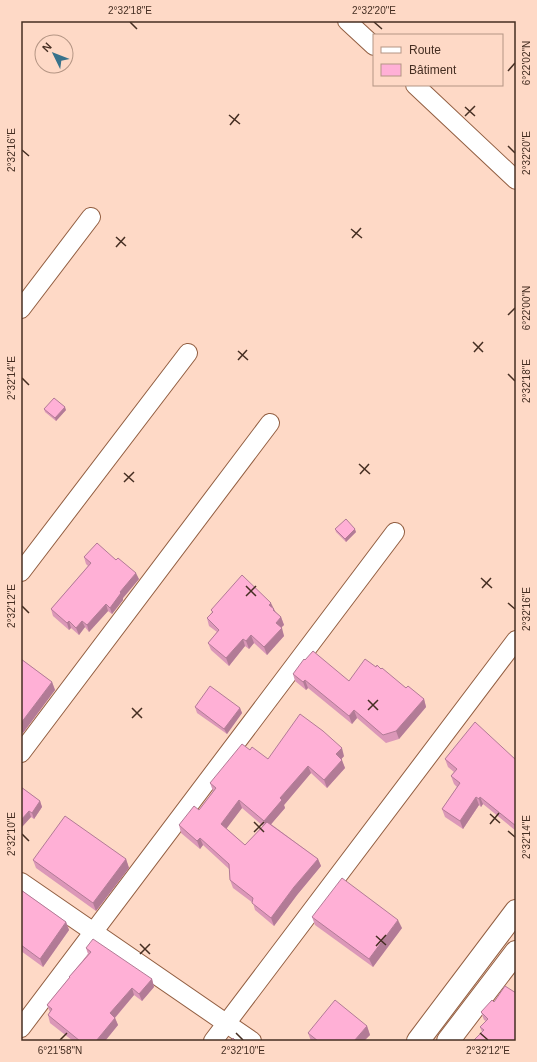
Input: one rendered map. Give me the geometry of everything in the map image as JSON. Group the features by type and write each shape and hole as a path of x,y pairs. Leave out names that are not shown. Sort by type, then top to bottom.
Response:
{"street":[{"path":"347,21 373,45"},
{"path":"416,86 516,180"},
{"path":"21,309 91,217"},
{"path":"21,572 188,353"},
{"path":"21,753 270,423"},
{"path":"21,1028 395,532"},
{"path":"213,1041 516,640"},
{"path":"21,882 252,1041"},
{"path":"418,1041 516,911"},
{"path":"448,1041 516,952"},
{"path":"456,990 477,1003"}],"building":[{"path":"54,398 65,407 55,418 44,409"},
{"path":"346,519 355,529 345,539 335,529"},
{"path":"97,543 116,560 118,558 136,573 120,592 121,593 110,608 106,604 87,625 82,621 76,628 69,621 67,623 51,609 91,563 84,557"},
{"path":"242,575 271,603 269,605 281,617 276,623 282,628 264,647 251,635 246,641 243,639 226,658 208,643 219,630 207,618 213,612 211,610"},
{"path":"313,651 349,681 365,659 376,667 377,665 381,669 382,668 406,688 408,686 424,699 396,731 383,735 354,710 349,716 305,680 303,682 293,674 304,659 305,660"},
{"path":"21,659 52,682 21,723"},
{"path":"210,686 240,708 224,729 195,707"},
{"path":"300,714 323,731 342,748 336,754 342,760 324,780 308,766 280,798 282,800 264,821 239,800 221,824 245,845 267,822 318,859 294,887 271,918 252,903 253,898 230,880 229,864 200,838 197,841 179,825 194,806 199,810 216,788 210,783 242,744 250,750 252,747 268,759"},
{"path":"475,722 516,760 516,826 480,797 479,799 476,797 460,821 442,809 460,783 451,776 457,769 445,759"},
{"path":"21,787 40,801 32,813 29,811 21,820"},
{"path":"65,816 126,859 93,903 33,860"},
{"path":"342,878 398,920 369,959 312,917"},
{"path":"21,890 66,922 40,959 21,945"},
{"path":"93,939 152,979 139,994 132,988 110,1013 115,1018 96,1041 80,1041 48,1015 52,1009 47,1005 91,952 86,948"},
{"path":"505,986 516,993 516,1041 474,1040 484,1030 480,1027 488,1019 481,1012 492,1000 494,1002"},
{"path":"335,1000 367,1026 354,1041 318,1041 308,1033"}]}
